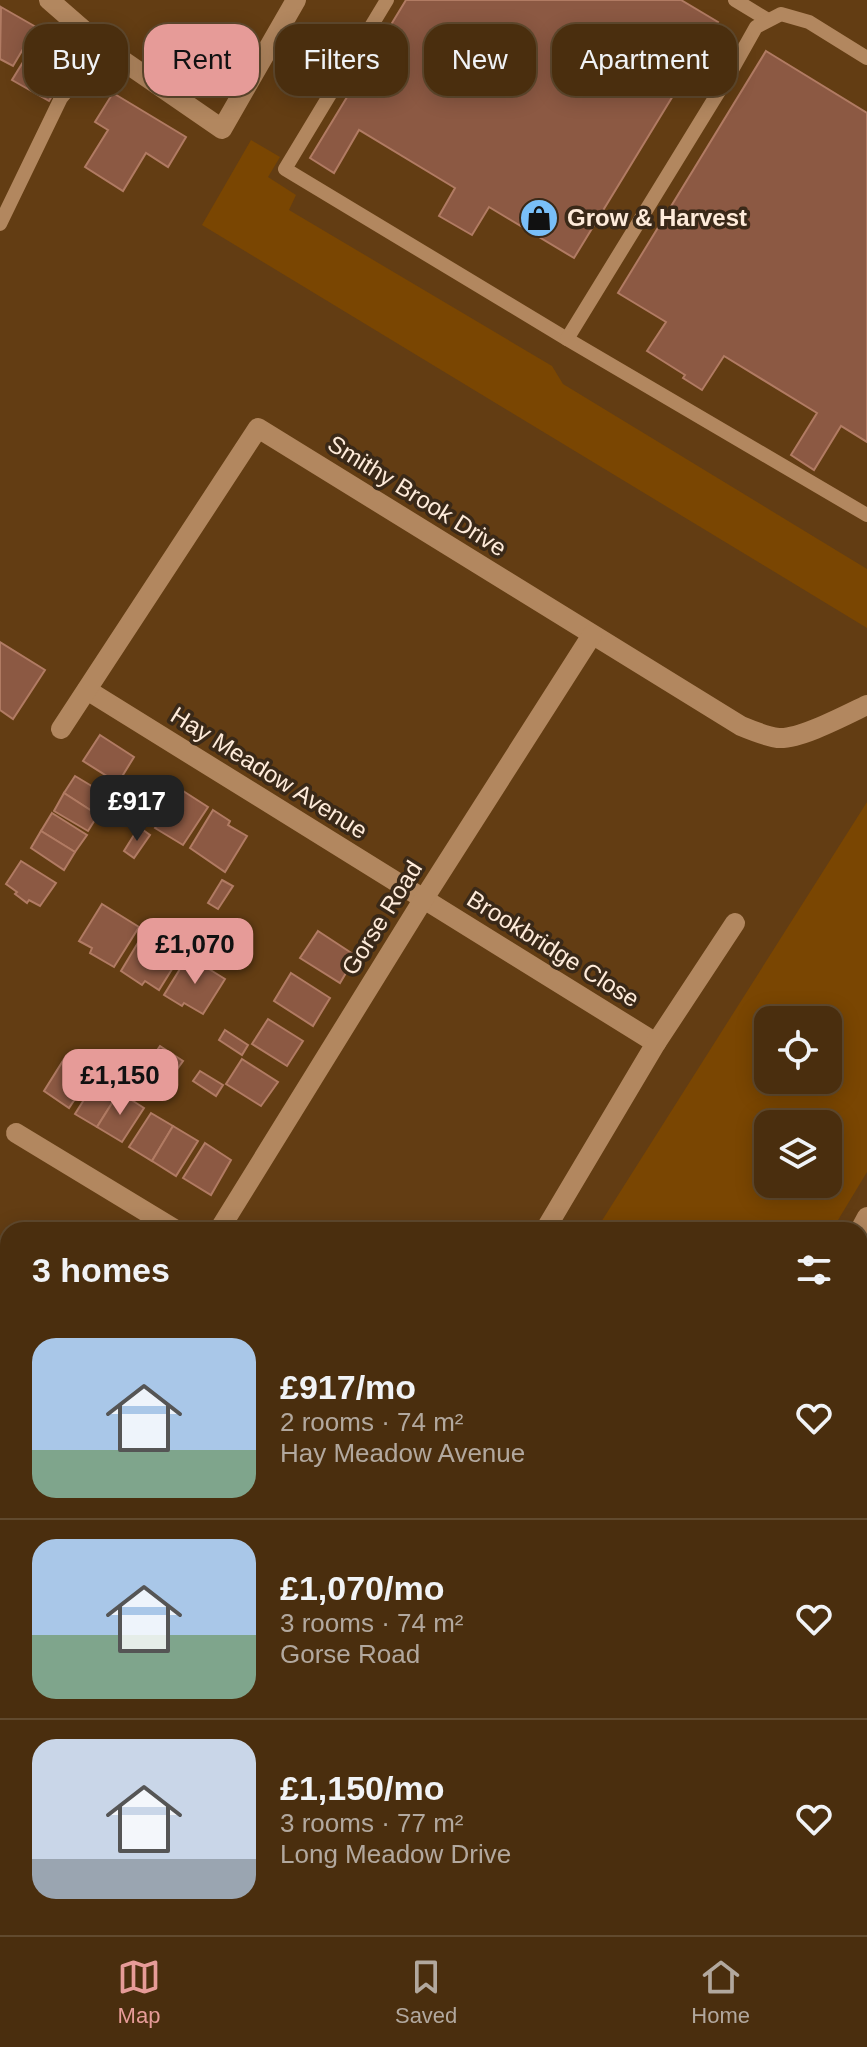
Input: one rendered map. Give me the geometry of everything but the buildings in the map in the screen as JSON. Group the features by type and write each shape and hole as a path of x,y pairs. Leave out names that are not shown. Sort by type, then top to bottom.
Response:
{"street":[{"path":"49,0 77,24"},
{"path":"128,64 222,129 296,0"},
{"name":"Smithy Brook Drive","path":"61,729 258,428 741,726 780,738 802,733 867,705"},
{"name":"Gorse Road","path":"224,1222 423,900 592,635"},
{"name":"Hay Meadow Avenue","path":"87,690 423,900"},
{"name":"Brookbridge Close","path":"423,900 656,1043"},
{"path":"550,1222 656,1043 735,923"},
{"path":"16,1133 163,1222"}],"lane":[{"path":"387,0 285,169 867,515"},
{"path":"735,0 768,20"},
{"path":"567,339 756,27 781,14 809,22 867,58"},
{"path":"0,224 63,96"}],"shaded area":[{"path":"251,140 280,157 268,177 296,195 289,210 552,366 563,384 867,569 867,628 202,225"},
{"path":"867,802 867,1172 837,1222 601,1222"}],"place":[{"name":"Grow & Harvest","path":"539,218"}]}
